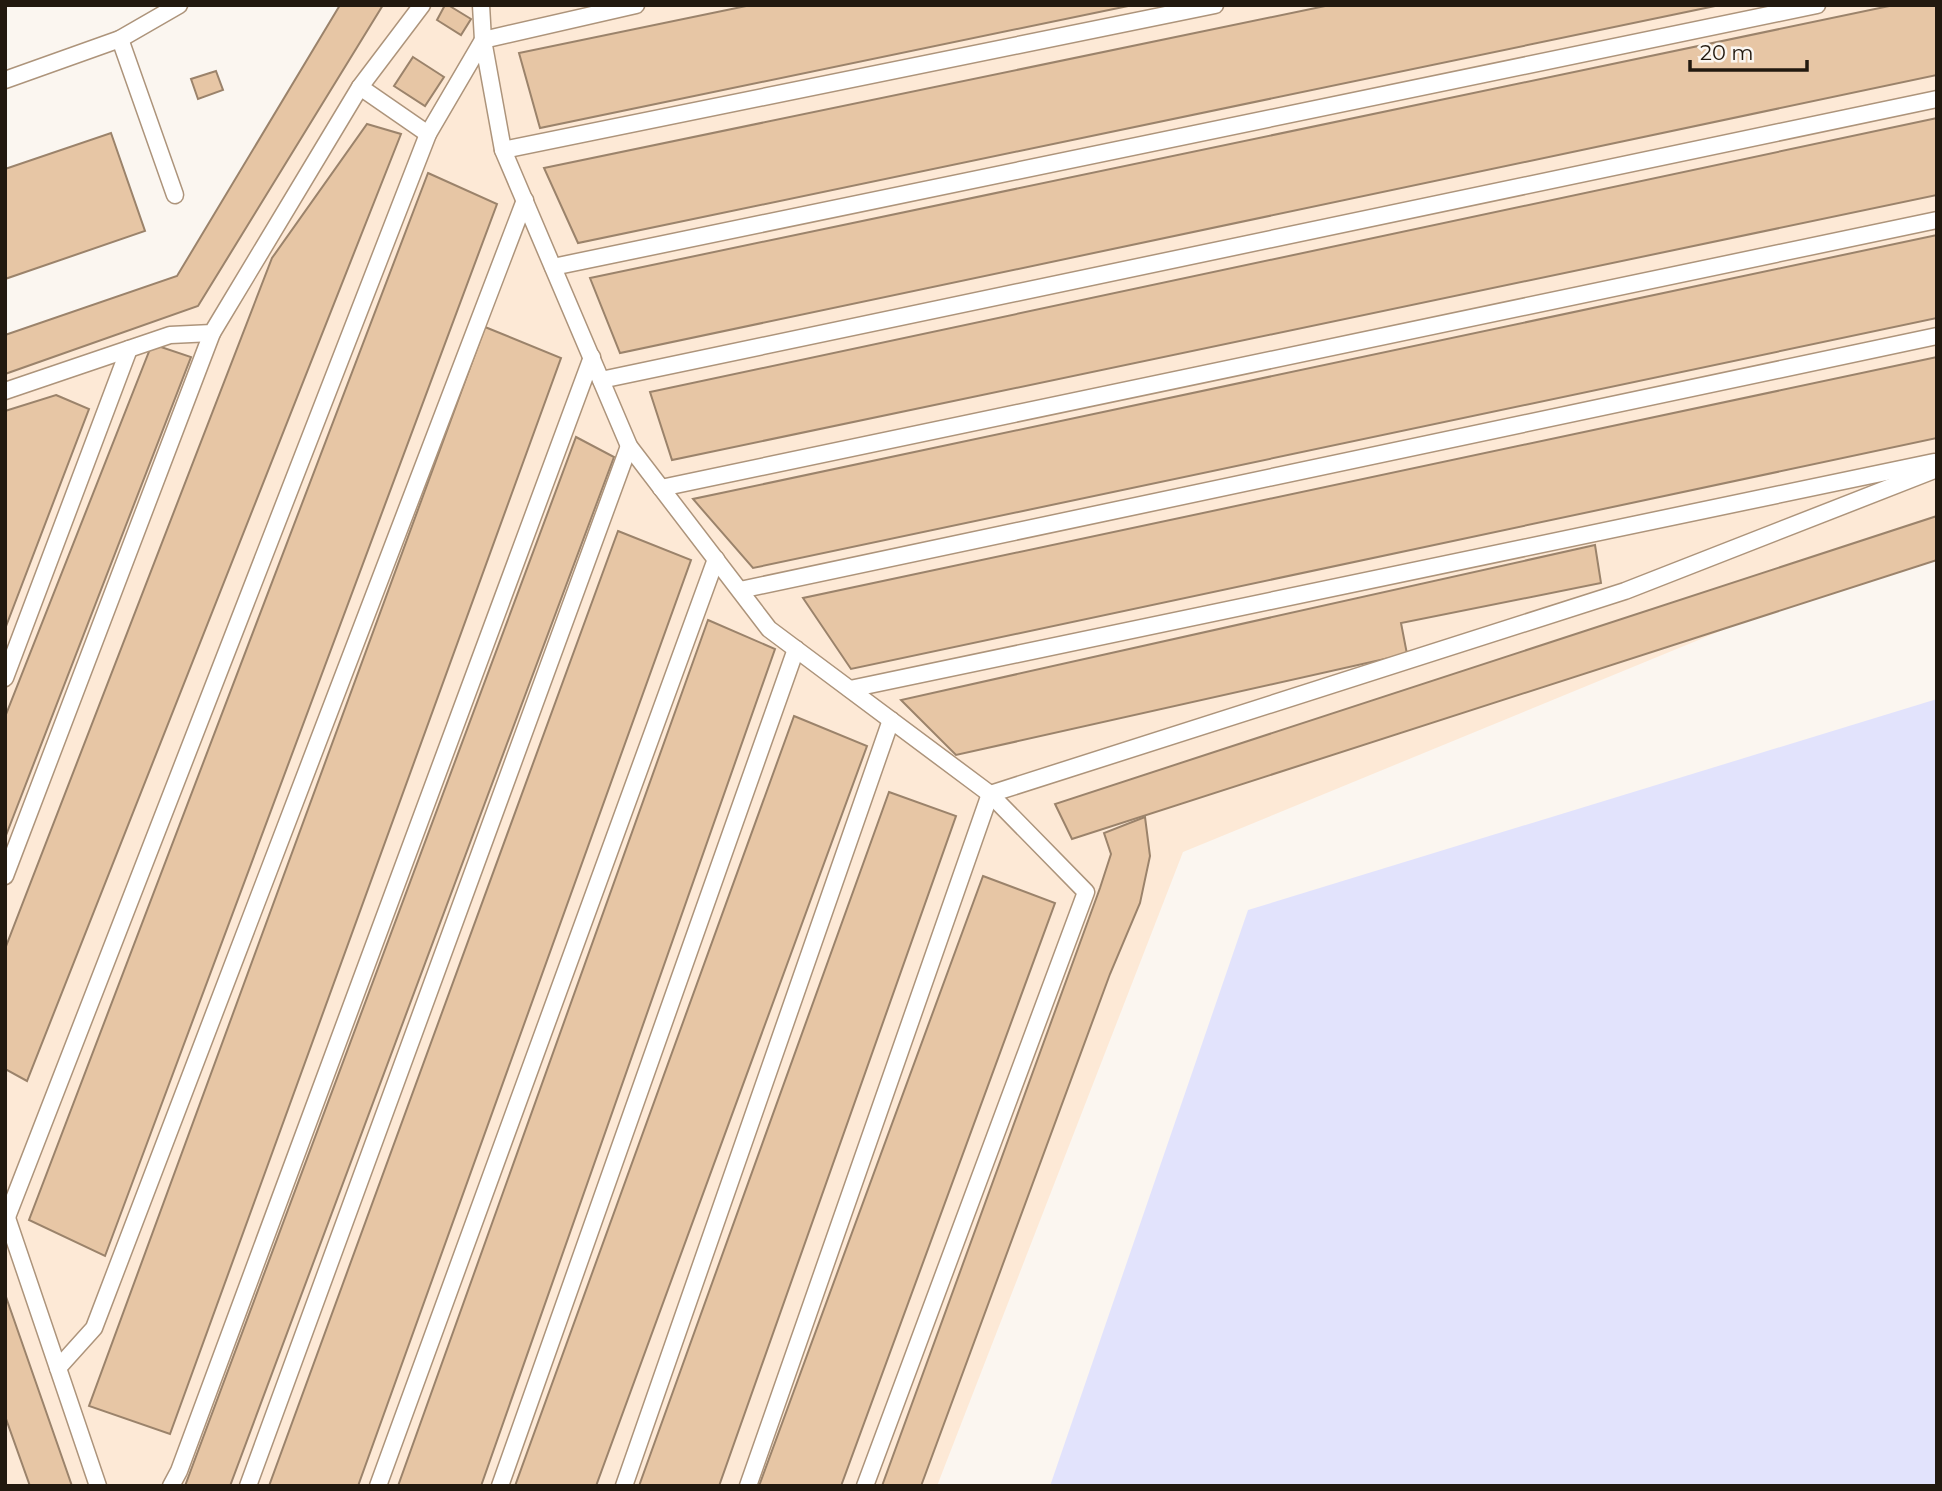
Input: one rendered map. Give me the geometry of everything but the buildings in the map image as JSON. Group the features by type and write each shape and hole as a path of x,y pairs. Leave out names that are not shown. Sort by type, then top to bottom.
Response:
{"lane":[{"path":"5,80 120,39 179,5"},
{"path":"5,876 212,333 360,87 422,5"},
{"path":"481,5 483,40 503,149 629,446 769,629 990,794 1086,892 865,1486"},
{"path":"98,1486 6,1215 428,134 483,40 636,5"},
{"path":"503,149 1215,5"},
{"path":"553,267 1817,5"},
{"path":"120,39 175,195"},
{"path":"360,87 428,134"},
{"path":"601,380 1937,99"},
{"path":"58,1368 94,1328 525,200"},
{"path":"661,488 1937,220"},
{"path":"5,391 170,335 212,333"},
{"path":"740,590 1937,336"},
{"path":"5,678 129,349"},
{"path":"171,1486 179,1471 592,357"},
{"path":"248,1486 629,446"},
{"path":"850,689 1937,462"},
{"path":"990,794 1625,592 1937,469"},
{"path":"378,1486 716,559"},
{"path":"500,1486 796,649"},
{"path":"624,1486 891,720"},
{"path":"748,1486 990,794"}],"shaded area":[{"path":"340,5 1937,5 1937,542 1183,852 937,1486 6,1486 5,335 177,276"},
{"path":"1937,699 1937,1486 1050,1486 1248,910"}]}
